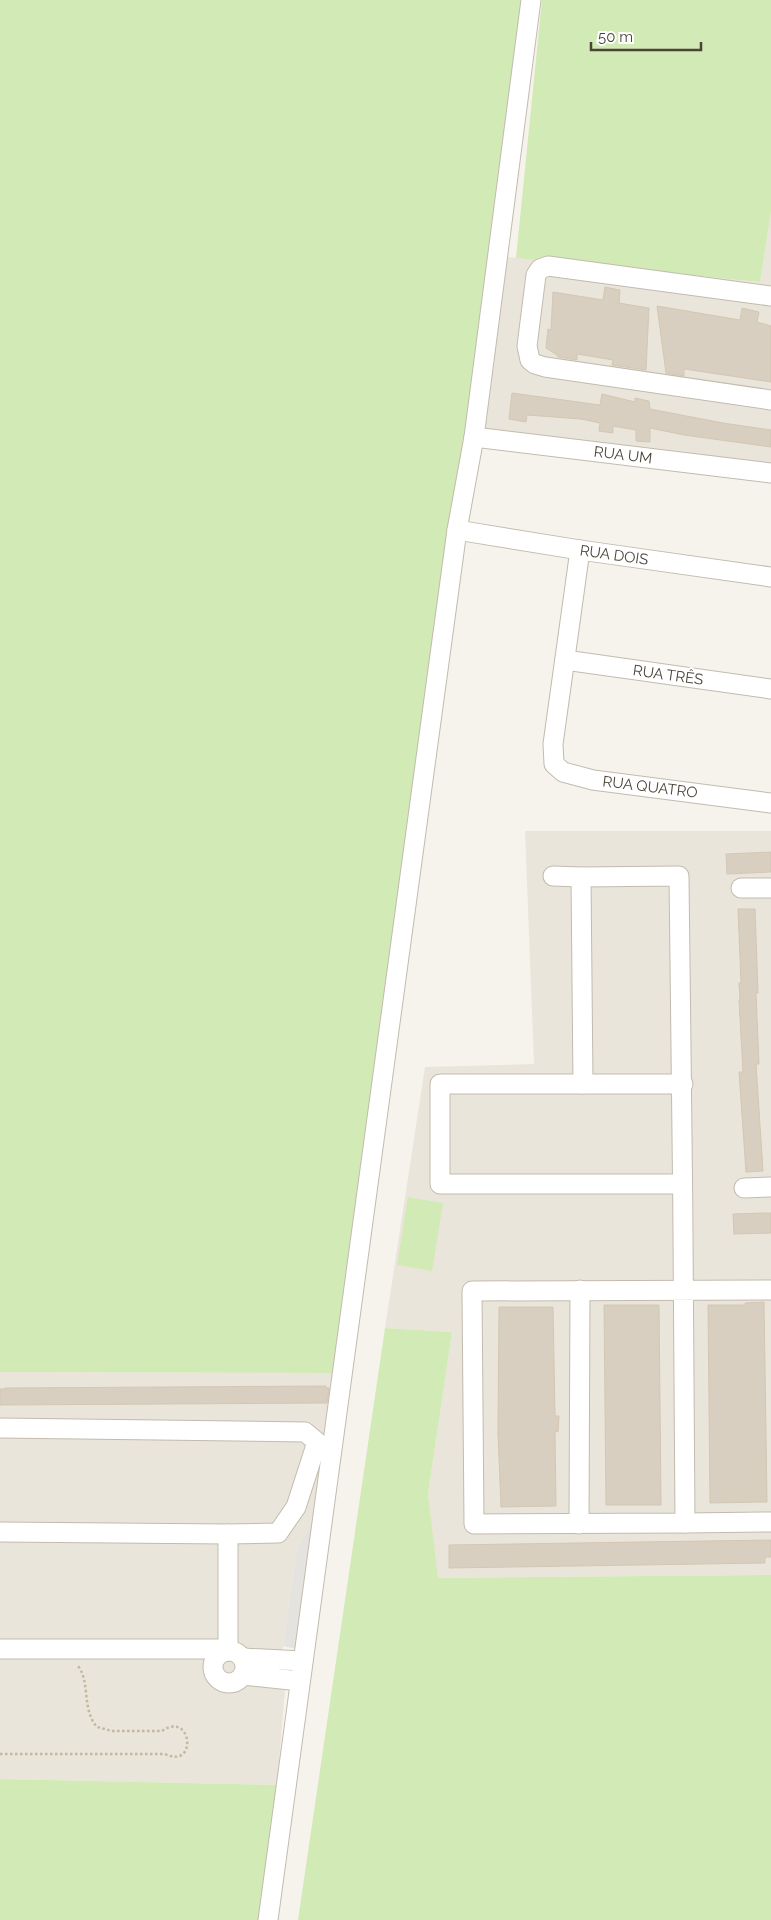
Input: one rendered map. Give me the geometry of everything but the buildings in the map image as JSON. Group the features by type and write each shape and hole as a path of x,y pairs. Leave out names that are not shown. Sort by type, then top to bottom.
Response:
{"street":[{"path":"268,1920 457,530 474,437 531,0"},
{"path":"771,296 548,266 540,269 536,275 528,346 530,360 544,367 771,400"},
{"name":"RUA UM","path":"474,437 771,473"},
{"name":"RUA DOIS","path":"457,530 580,550 771,577"},
{"path":"565,660 580,550"},
{"name":"RUA TRÊS","path":"565,660 771,690"},
{"name":"RUA QUATRO","path":"565,660 553,744 554,764 563,772 578,777 771,803"},
{"path":"553,876 679,876 685,1523"},
{"path":"581,877 583,1084"},
{"path":"741,888 771,888"},
{"path":"682,1084 440,1084 440,1184 682,1184"},
{"path":"744,1188 771,1187"},
{"path":"579,1524 580,1290"},
{"path":"771,1290 472,1291 474,1524 771,1522"},
{"path":"0,1428 305,1432 317,1442 296,1507 278,1533 0,1532"},
{"path":"228,1534 238,1661"},
{"path":"0,1649 226,1649 238,1661 300,1681"},
{"path":"238,1661 302,1661"}],"path":[{"path":"0,1754 164,1754 173,1757 185,1751 188,1743 186,1734 183,1730 175,1727 162,1730 112,1731 97,1727 88,1714 82,1672 78,1665 73,1663"}],"shaded area":[{"path":"771,212 771,473 474,437 499,256 760,282"},
{"path":"525,831 771,831 771,1575 437,1578 428,1494 452,1332 385,1328 425,1067 534,1064"},
{"path":"0,1372 338,1373 320,1509 297,1548 283,1646 285,1690 277,1785 0,1779"},
{"path":"320,1509 301,1650 283,1646 297,1548"}],"green space":[{"path":"0,0 523,0 469,438 338,1373 0,1372"},
{"path":"542,0 771,0 771,212 760,282 516,258"},
{"path":"408,1197 443,1203 432,1271 397,1265"},
{"path":"385,1328 452,1332 428,1494 438,1578 771,1575 771,1920 298,1920"},
{"path":"0,1779 277,1785 258,1920 0,1920"}]}
